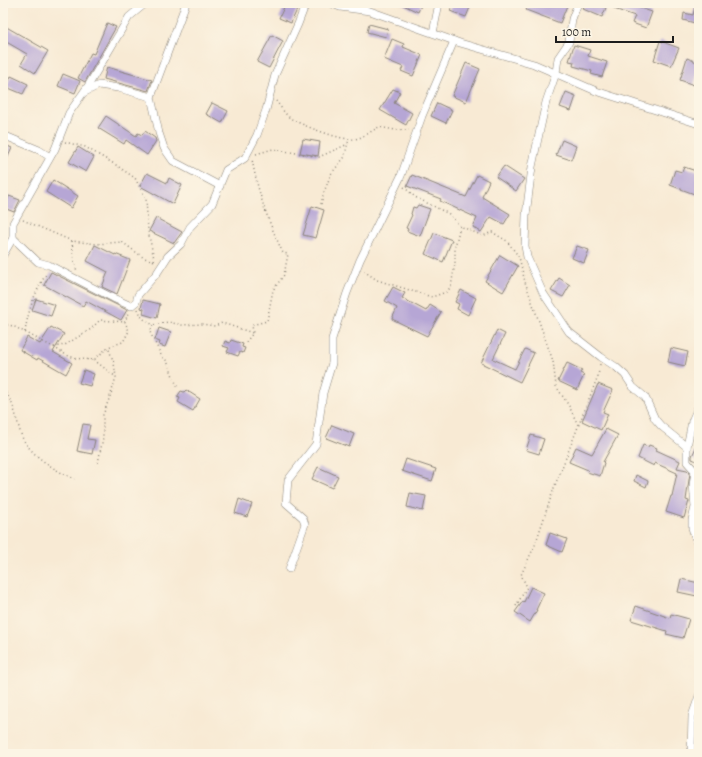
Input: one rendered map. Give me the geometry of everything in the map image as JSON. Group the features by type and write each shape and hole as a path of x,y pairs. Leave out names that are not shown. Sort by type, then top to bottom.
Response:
{"street":[{"path":"3,255 13,238 13,223 16,216 59,140 66,120 129,17 146,3"},
{"path":"186,3 152,97 159,134 164,148 173,161 220,186"},
{"path":"13,238 38,262 52,266 81,282 133,304 138,295 157,273 168,256 182,244 190,227 212,204 226,170 236,165 245,157 257,135 275,74 296,30 306,3"},
{"path":"330,3 340,7 370,11 454,41 534,64 596,91 699,124"},
{"path":"433,33 440,3"},
{"path":"578,3 572,19 569,42 558,58 556,73 546,102 532,168 526,215 525,246 527,257 543,293 569,332 625,375 633,387 645,397 655,419 661,426 687,446"},
{"path":"289,569 305,524 303,518 286,503 288,480 316,444 323,393 332,363 332,340 357,267 398,182 417,129 454,41"},
{"path":"83,93 99,85 118,88 152,97"},
{"path":"3,135 50,156"},
{"path":"699,405 692,421 687,446 687,462 695,471 693,484 695,507 692,528 699,549"},
{"path":"691,754 692,716 699,696"}],"path":[{"path":"270,94 289,118 317,130 344,139 354,139 366,135 379,127 395,130 417,129"},
{"path":"321,204 331,174 344,158 349,139"},
{"path":"59,140 84,147 116,165 135,178 146,199 148,231 157,273"},
{"path":"246,342 253,333 252,325 266,321 273,290 284,275 288,254 283,253 264,210 256,180 252,155 273,149 319,157 348,144"},
{"path":"398,182 415,197 449,214 460,226 483,236 492,232 507,241 518,257 525,282 554,361 556,386 569,406 578,425"},
{"path":"16,216 72,242 98,244 122,242 144,258 155,260"},
{"path":"357,267 378,280 432,297 446,292 451,287 455,263 455,247 460,226"},
{"path":"72,242 74,262 81,282"},
{"path":"25,332 27,320 35,295 52,266"},
{"path":"133,304 142,318 152,325 168,322 182,325 202,324 215,326 222,323 253,333"},
{"path":"94,360 108,347 123,342 129,331 125,322 133,304"},
{"path":"54,347 65,345 91,329 100,320 125,322"},
{"path":"3,324 13,326 73,358 94,360 116,377"},
{"path":"152,325 150,332 162,358 167,361 177,386 180,387"},
{"path":"98,463 103,438 102,415 116,377 114,364 108,347"},
{"path":"516,606 527,587 521,575 535,545 554,488 598,376 601,357"},
{"path":"3,390 15,412 24,439 35,454 62,474 75,479"}],"building":[{"path":"286,3 300,3 291,23 279,18"},
{"path":"399,3 422,3 418,12"},
{"path":"453,3 466,3 471,5 466,17 450,11"},
{"path":"530,3 568,3 560,23 526,10"},
{"path":"585,3 595,3 606,8 602,17 583,9"},
{"path":"616,3 628,3 652,12 646,28 632,23 635,16 614,9"},
{"path":"696,3 699,3 699,24 683,20 684,13 693,15"},
{"path":"107,23 116,27 85,82 78,78 91,53 94,54"},
{"path":"369,24 388,29 386,37 367,32"},
{"path":"3,25 48,51 35,73 21,64 27,54 3,40"},
{"path":"272,35 283,41 269,68 257,62"},
{"path":"392,39 404,44 403,47 422,55 413,76 401,71 403,67 384,59"},
{"path":"660,41 679,48 671,66 654,60"},
{"path":"574,45 590,50 588,56 607,62 602,77 591,74 592,71 573,66 574,62 569,61"},
{"path":"687,58 699,63 699,70 694,85 680,80"},
{"path":"466,63 480,69 466,102 452,96"},
{"path":"107,67 152,80 148,91 104,79"},
{"path":"63,74 80,81 75,93 58,86"},
{"path":"11,76 28,84 23,94 6,87"},
{"path":"393,89 400,92 394,103 412,113 406,125 380,110"},
{"path":"566,92 576,96 571,111 560,107"},
{"path":"212,103 228,111 222,123 206,114"},
{"path":"437,103 452,110 446,123 431,116"},
{"path":"106,116 136,136 138,133 142,135 145,131 155,138 156,141 147,155 126,140 124,144 98,128"},
{"path":"303,139 320,142 318,156 300,153"},
{"path":"562,140 576,146 571,160 556,155"},
{"path":"3,144 12,148 3,168"},
{"path":"78,147 94,157 86,172 69,162"},
{"path":"504,166 524,179 516,191 496,177"},
{"path":"684,167 699,172 697,177 699,178 699,189 697,195 670,185 675,170 682,172"},
{"path":"147,173 167,183 169,178 182,185 173,204 140,186"},
{"path":"412,175 466,197 477,175 489,181 482,197 510,214 504,224 491,217 481,232 473,227 477,218 440,201 441,199 407,186"},
{"path":"53,180 78,196 71,208 46,192"},
{"path":"9,196 20,200 14,212 4,208"},
{"path":"418,205 430,209 420,236 407,231 408,229 406,228 412,215 413,207 416,208"},
{"path":"312,206 324,210 316,238 303,235"},
{"path":"156,218 182,232 174,243 149,231"},
{"path":"434,233 452,240 443,262 425,254"},
{"path":"95,245 115,255 130,260 117,294 102,287 108,272 87,261"},
{"path":"577,246 589,250 584,263 572,258"},
{"path":"500,255 518,266 503,292 485,281"},
{"path":"51,272 127,310 121,320 86,301 83,306 44,285"},
{"path":"559,278 570,285 563,297 551,291"},
{"path":"393,287 405,293 402,298 426,311 430,305 441,312 427,336 392,319 397,308 385,301"},
{"path":"461,290 476,298 468,315 457,309 459,304 455,302"},
{"path":"36,299 55,305 51,316 32,310"},
{"path":"143,300 160,304 157,318 143,314 144,309 141,308"},
{"path":"51,327 64,334 53,352 72,363 66,374 38,358 37,360 20,350 27,337 40,344"},
{"path":"159,328 171,332 165,347 159,345 160,342 155,340"},
{"path":"497,330 505,334 493,359 515,369 525,349 534,353 520,382 481,363"},
{"path":"231,340 243,344 242,347 245,348 243,353 240,352 238,356 227,352 229,348 223,346 225,341 230,343"},
{"path":"671,348 688,352 685,366 668,362"},
{"path":"567,363 582,370 580,373 584,375 577,390 558,381"},
{"path":"84,370 94,374 90,386 79,383"},
{"path":"598,384 613,390 603,412 608,414 601,430 582,421"},
{"path":"186,390 200,399 193,411 178,402 180,398 177,397 181,391 184,392"},
{"path":"83,424 90,425 87,439 95,440 92,454 77,451"},
{"path":"332,425 354,434 349,447 326,438"},
{"path":"606,429 618,435 603,462 600,476 587,472 588,470 569,462 576,447 592,454"},
{"path":"531,435 544,439 539,454 526,450"},
{"path":"699,441 699,462 692,459 692,456"},
{"path":"643,445 648,447 649,445 657,448 656,450 680,461 677,468 687,470 690,473 686,500 689,501 684,518 666,512 672,496 677,473 655,463 654,466 638,458"},
{"path":"406,459 436,469 432,481 402,471"},
{"path":"318,467 338,476 332,488 312,479"},
{"path":"636,475 648,481 646,487 634,481"},
{"path":"410,493 426,496 423,511 407,507"},
{"path":"239,499 252,504 247,517 235,513"},
{"path":"550,533 567,539 562,552 546,545"},
{"path":"681,579 699,583 697,596 678,592"},
{"path":"531,587 544,593 530,622 515,612 523,601 524,602"},
{"path":"636,606 670,618 671,614 689,619 683,638 666,634 667,631 631,620"}]}
